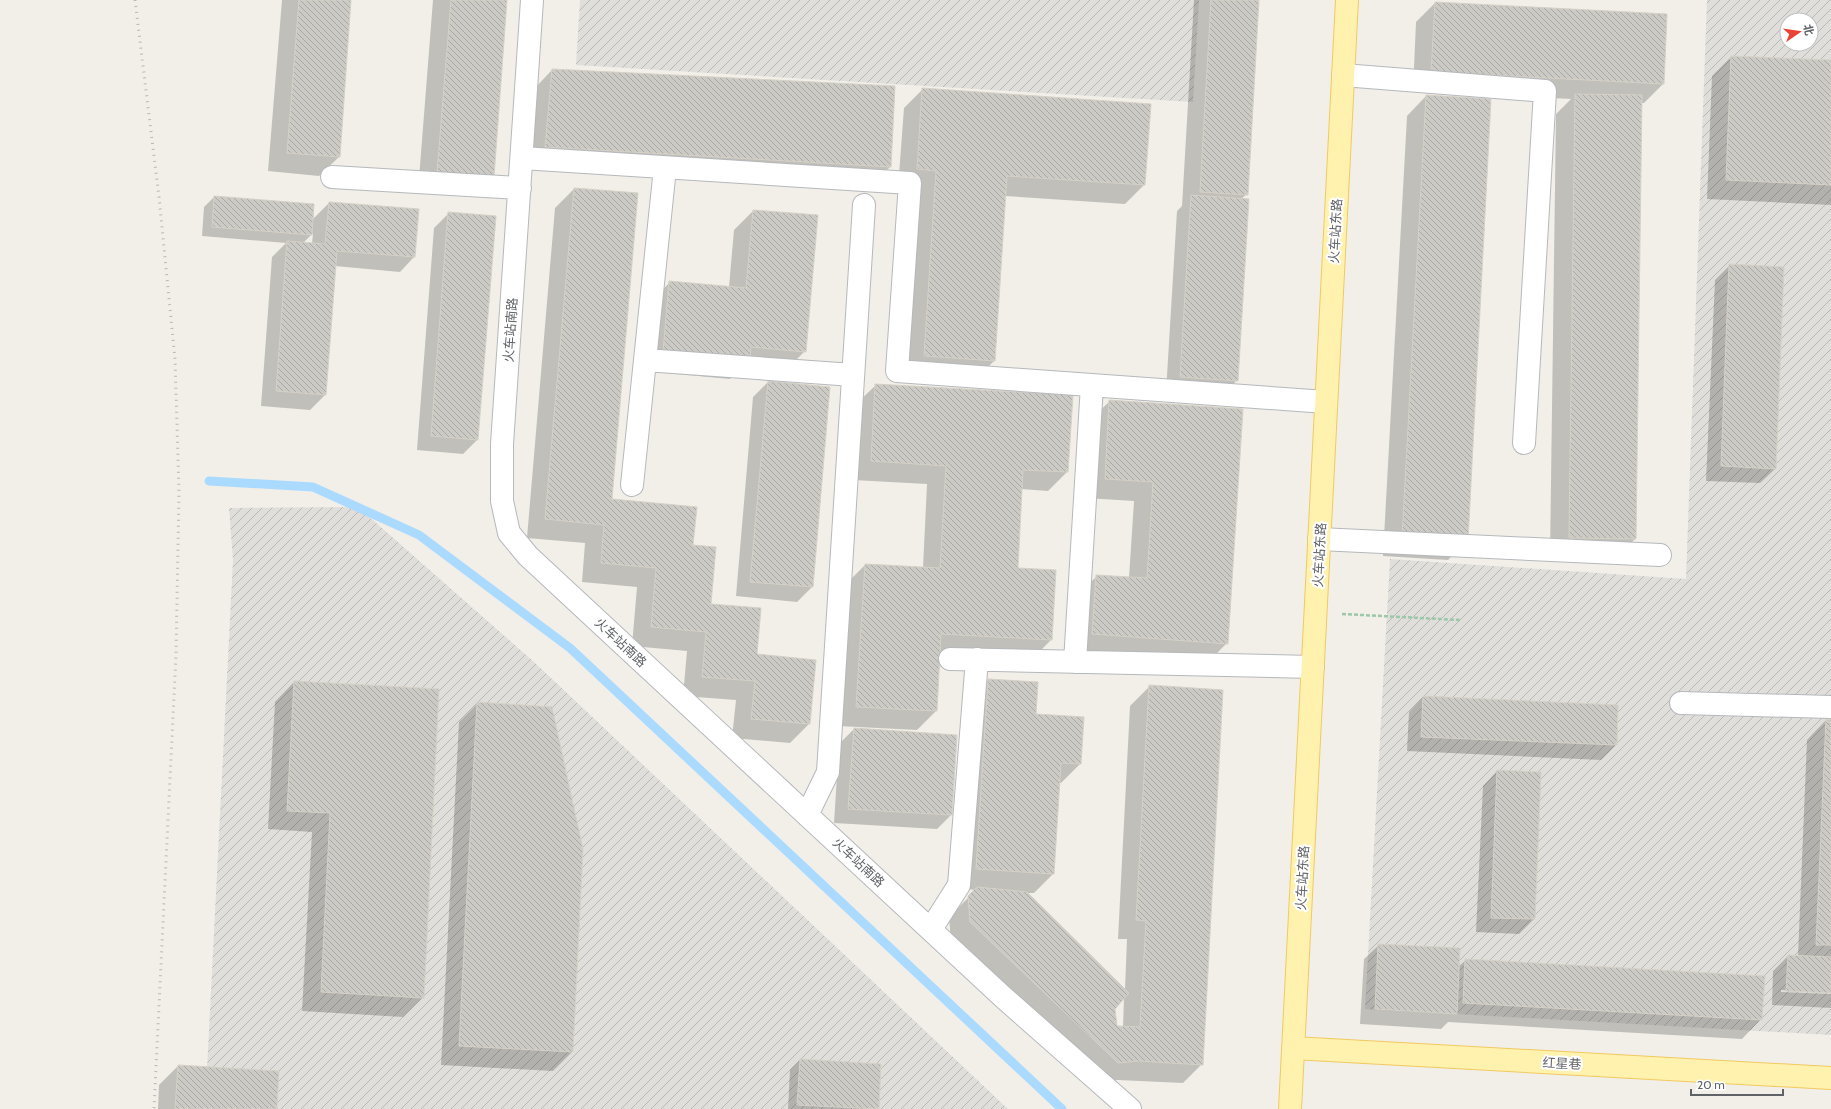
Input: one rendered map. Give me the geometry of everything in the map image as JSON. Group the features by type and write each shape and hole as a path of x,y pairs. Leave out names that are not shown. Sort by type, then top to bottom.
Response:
{"main road":[{"name":"火车站东路","path":"1290,1109 1347,0"},
{"name":"红星巷","path":"1293,1048 1831,1078"}],"street":[{"name":"火车站南路","path":"532,0 502,444 502,501 509,533 528,556 1003,997 1130,1109"},
{"path":"1343,74 1545,91 1524,443"},
{"path":"522,158 910,183 898,371 1326,402"},
{"path":"632,485 665,168"},
{"path":"332,177 520,188"},
{"path":"807,815 828,772 864,205"},
{"path":"645,360 853,375"},
{"path":"1075,662 1092,385"},
{"path":"1319,539 1660,555"},
{"path":"950,659 1313,667"},
{"path":"931,929 959,885 976,660"},
{"path":"1681,703 1831,707"}],"path":[{"path":"1346,614 1460,620"}],"shaded area":[{"path":"580,0 1199,0 1193,102 576,65"},
{"path":"1707,0 1831,0 1831,1035 1365,1009 1390,559 1686,579"},
{"path":"358,507 534,662 1008,1109 205,1109 233,560 229,508"}],"building":[{"path":"299,0 351,0 340,157 287,153"},
{"path":"451,0 507,0 494,177 437,173"},
{"path":"1211,0 1259,0 1248,195 1200,192"},
{"path":"1435,2 1667,14 1664,84 1431,72"},
{"path":"1731,56 1831,60 1831,185 1726,180"},
{"path":"552,69 895,86 891,167 545,147"},
{"path":"922,88 1151,104 1145,185 1007,176 995,361 924,356 936,171 917,169"},
{"path":"1575,94 1642,95 1636,539 1569,538"},
{"path":"1426,95 1491,99 1468,541 1402,538"},
{"path":"574,188 638,193 612,499 697,507 693,545 716,547 711,604 761,608 757,654 816,660 810,724 751,719 755,681 702,677 706,632 651,627 656,568 601,563 604,525 545,519"},
{"path":"1191,195 1249,199 1238,381 1180,377"},
{"path":"214,196 314,204 312,235 212,227"},
{"path":"329,202 419,209 415,257 337,251 326,395 276,391 287,241 325,244"},
{"path":"753,210 818,215 806,352 751,347 750,360 663,352 669,281 746,288"},
{"path":"448,212 496,216 478,440 431,436"},
{"path":"1729,264 1784,267 1776,469 1721,466"},
{"path":"768,381 830,387 813,587 750,582"},
{"path":"875,384 1073,395 1068,472 1023,470 1018,568 1056,570 1052,640 941,634 937,711 856,707 865,564 940,568 946,466 871,461"},
{"path":"1109,400 1243,409 1228,644 1092,634 1096,575 1147,578 1153,482 1105,479"},
{"path":"988,679 1038,682 1036,714 1084,717 1081,764 1061,763 1054,874 976,869"},
{"path":"294,681 439,689 424,998 321,992 330,813 287,811"},
{"path":"1149,685 1223,690 1203,1065 1138,1061 1118,1063 970,922 968,896 977,887 1027,892 1129,993 1115,1009 1117,1026 1140,1027 1146,921 1136,920"},
{"path":"1423,696 1618,705 1617,745 1421,737"},
{"path":"477,702 552,707 583,849 573,1052 459,1046"},
{"path":"1826,719 1831,720 1831,945 1816,945"},
{"path":"854,728 957,735 952,815 848,809"},
{"path":"1497,770 1541,772 1535,919 1491,918"},
{"path":"1378,944 1460,948 1457,1014 1375,1009"},
{"path":"1788,955 1831,957 1831,993 1786,991"},
{"path":"1465,959 1765,976 1762,1020 1463,1003"},
{"path":"800,1059 881,1064 879,1109 797,1105"},
{"path":"178,1065 279,1071 277,1109 175,1109"}],"waterway":[{"path":"209,481 313,487 419,535 570,648 1062,1109"}],"railway":[{"path":"135,0 159,197 175,359 179,491 176,655 154,1109"}]}
